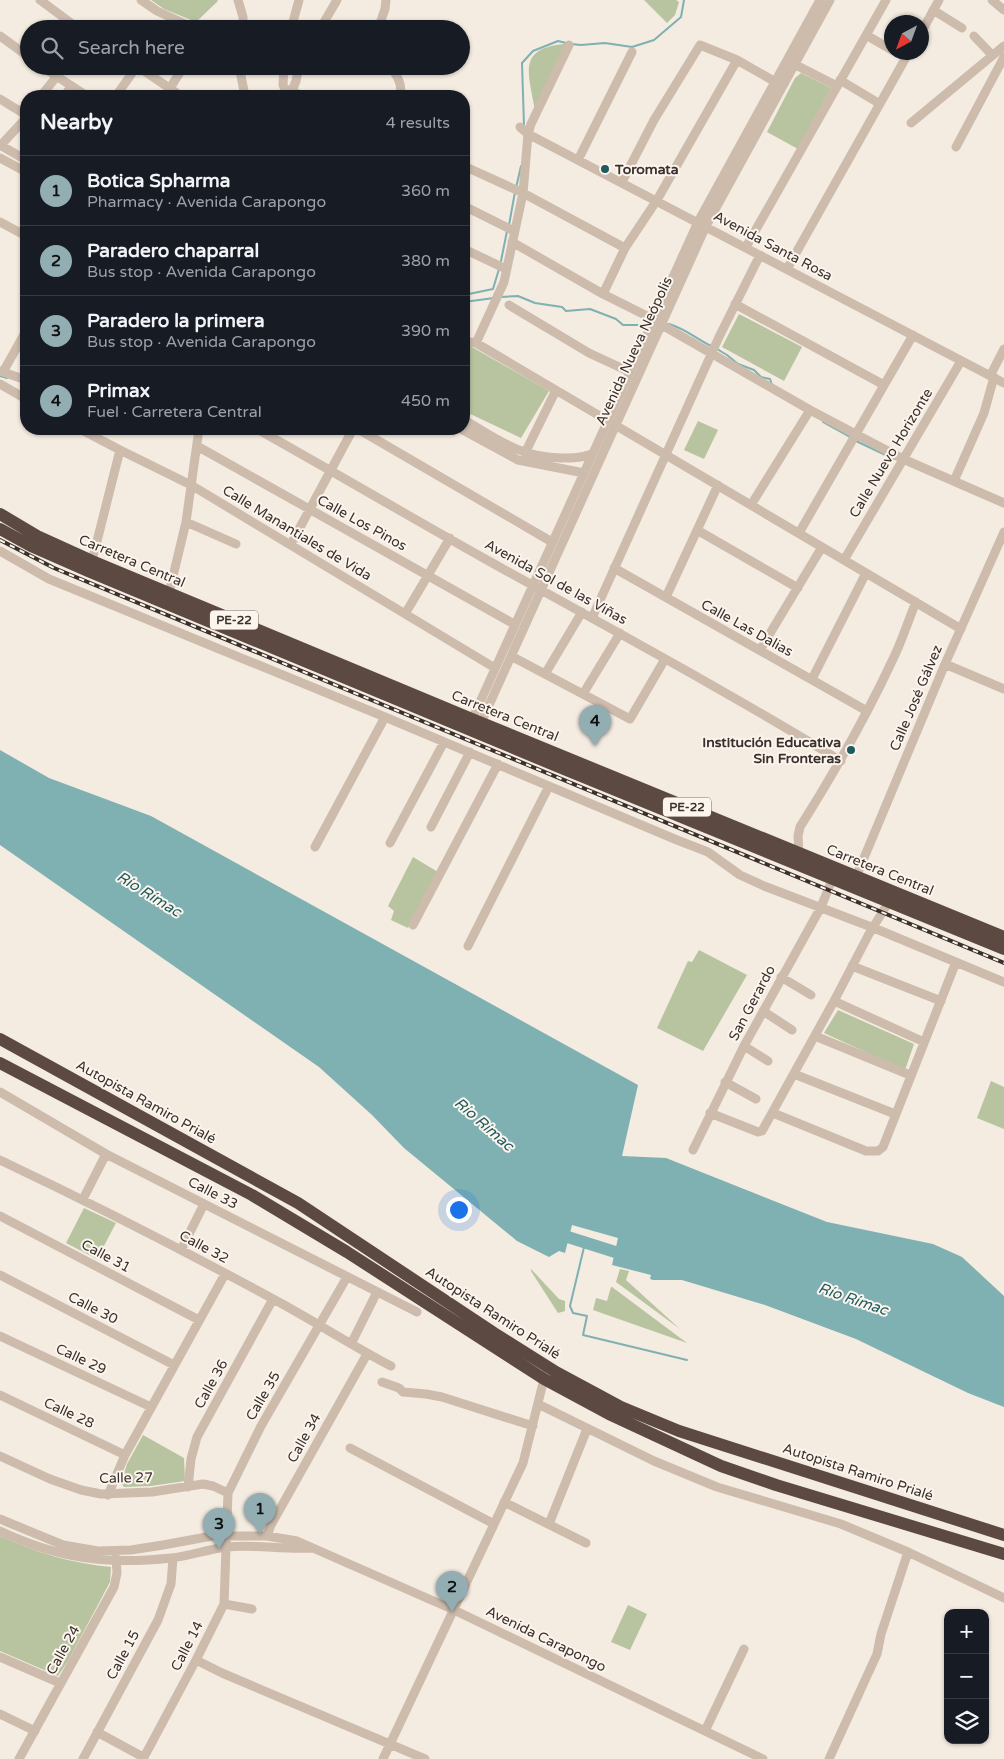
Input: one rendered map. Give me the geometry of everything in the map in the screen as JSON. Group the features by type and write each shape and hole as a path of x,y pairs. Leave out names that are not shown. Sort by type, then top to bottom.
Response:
{"highway":[{"name":"Carretera Central","path":"0,514 37,536 474,726 799,853 835,874 856,876 892,897 1004,949"},
{"name":"Carretera Central","path":"0,529 31,546 88,571 892,897 1004,937"},
{"name":"Autopista Ramiro Prialé","path":"0,1039 298,1203 494,1333 545,1365 621,1407 679,1431 1004,1535"},
{"name":"Autopista Ramiro Prialé","path":"0,1063 252,1195 347,1252 544,1379 610,1414 721,1466 776,1485 1004,1554"}],"street":[{"path":"40,0 67,20"},
{"path":"141,0 157,11 176,20"},
{"path":"238,0 243,20"},
{"path":"293,20 299,0"},
{"path":"325,20 337,0"},
{"path":"381,20 386,0"},
{"name":"Avenida Nueva Neópolis","path":"474,726 495,668 514,624 537,586 702,224 780,84 820,0"},
{"name":"Avenida Nueva Neópolis","path":"797,51 830,0"},
{"path":"746,247 886,0"},
{"path":"929,18 939,0"},
{"path":"992,0 1004,10"},
{"path":"933,10 962,28"},
{"path":"866,35 884,45"},
{"path":"0,36 20,50"},
{"path":"974,36 992,55"},
{"path":"622,182 654,120 700,45 737,60 780,84"},
{"path":"476,343 504,282 523,193 528,134 531,124 569,46"},
{"path":"911,122 1004,46"},
{"path":"578,160 632,52"},
{"path":"956,147 1004,57"},
{"path":"603,294 626,248 657,200 737,60"},
{"path":"787,269 906,60"},
{"path":"791,63 839,83 880,104"},
{"path":"120,90 131,75"},
{"path":"147,75 165,90"},
{"path":"168,90 178,75"},
{"path":"241,75 244,90"},
{"path":"284,75 283,85 285,90"},
{"path":"292,90 297,75"},
{"path":"397,75 401,90"},
{"path":"46,90 57,76 78,90"},
{"path":"69,90 72,86"},
{"path":"0,99 20,113"},
{"path":"20,123 0,145 20,155"},
{"name":"Avenida Santa Rosa","path":"520,127 528,134 1004,383"},
{"path":"0,158 20,169"},
{"path":"470,169 523,193 626,248"},
{"path":"470,209 514,231"},
{"path":"0,222 20,233"},
{"path":"512,242 603,294 712,352 810,410 903,459 1004,503"},
{"path":"470,252 506,269"},
{"path":"592,618 712,352 760,255"},
{"path":"735,304 884,385"},
{"path":"508,305 589,353 630,372"},
{"name":"Avenida Nueva Neópolis","path":"474,726 511,656 552,542 592,454 611,422 630,372 658,322"},
{"path":"799,534 913,335"},
{"path":"20,341 1,371 20,378"},
{"path":"470,342 476,343 961,629"},
{"path":"954,481 984,413 992,377 1004,349"},
{"name":"Calle Nuevo Horizonte","path":"844,560 961,360"},
{"path":"0,384 20,396"},
{"path":"524,453 556,390"},
{"path":"751,505 810,410"},
{"path":"470,424 524,453 544,458 582,458 592,454"},
{"path":"470,434 518,460 584,473"},
{"name":"Calle Manantiales de Vida","path":"91,435 191,485 495,668"},
{"path":"169,593 186,522 198,435"},
{"name":"Avenida Sol de las Viñas","path":"269,435 784,726 841,761"},
{"path":"291,544 350,435"},
{"path":"368,435 552,542"},
{"name":"Calle Los Pinos","path":"197,446 514,624"},
{"path":"92,560 120,450"},
{"path":"666,597 718,485"},
{"path":"186,522 236,544"},
{"path":"697,530 798,588"},
{"name":"Calle José Gálvez","path":"856,876 945,664 1003,535"},
{"path":"405,614 450,538"},
{"path":"760,650 822,547"},
{"path":"0,550 49,580 470,752 708,852 740,875 764,886 874,928 1004,982"},
{"name":"Calle Las Dalias","path":"614,568 867,711"},
{"path":"812,679 866,573"},
{"path":"799,853 798,836 800,827 841,761 867,711 894,658 916,602"},
{"path":"545,674 582,612"},
{"path":"583,694 620,633"},
{"path":"511,656 630,719 665,659"},
{"path":"945,664 1004,689"},
{"path":"315,847 385,717"},
{"path":"390,843 444,742"},
{"path":"431,827 470,752"},
{"path":"413,924 498,764"},
{"path":"468,946 549,786"},
{"name":"San Gerardo","path":"693,1150 725,1082 821,907 835,874"},
{"path":"710,1113 758,1132 762,1131 869,934 892,897"},
{"path":"773,1113 866,1151 878,1151 883,1147 956,962"},
{"path":"852,966 941,1001"},
{"path":"782,977 811,995"},
{"path":"834,1001 924,1042"},
{"path":"763,1011 792,1030"},
{"path":"815,1036 910,1076"},
{"path":"744,1046 768,1061"},
{"path":"794,1074 895,1114"},
{"path":"725,1082 756,1099"},
{"name":"Calle 33","path":"0,1092 106,1154 417,1312"},
{"path":"83,1199 106,1154"},
{"name":"Calle 32","path":"0,1160 83,1199 181,1250 273,1299 391,1366"},
{"path":"181,1250 204,1204"},
{"name":"Calle 31","path":"0,1216 199,1320"},
{"path":"108,1495 126,1455 225,1274"},
{"name":"Calle 30","path":"0,1276 174,1365"},
{"name":"Calle 35","path":"227,1536 228,1493 261,1426 347,1277"},
{"path":"351,1344 377,1292"},
{"name":"Calle 36","path":"188,1487 191,1459 197,1437 273,1299"},
{"name":"Calle 29","path":"0,1336 151,1408"},
{"name":"Calle 34","path":"268,1536 271,1525 367,1354"},
{"path":"384,1759 523,1463 544,1379 545,1365"},
{"path":"382,1382 399,1388 403,1392 442,1397 533,1426"},
{"name":"Calle 28","path":"0,1395 126,1455"},
{"path":"538,1404 654,1461 717,1488 841,1524 908,1552 1004,1598"},
{"path":"549,1524 588,1429"},
{"path":"350,1448 494,1524"},
{"name":"Calle 27","path":"0,1456 82,1490 108,1495 208,1485 228,1493"},
{"path":"504,1502 586,1543"},
{"name":"Avenida Carapongo","path":"0,1519 63,1545 93,1550 163,1546 212,1536 268,1536 297,1541 454,1610 763,1759"},
{"name":"Avenida Carapongo","path":"0,1530 35,1546 62,1554 116,1562 173,1558 226,1547 314,1548"},
{"name":"Calle 14","path":"143,1758 224,1604 227,1536"},
{"name":"Calle 24","path":"19,1759 114,1587 116,1550"},
{"path":"829,1759 877,1654 881,1634 908,1552"},
{"name":"Calle 15","path":"83,1759 158,1620 171,1584 173,1558"},
{"path":"224,1604 252,1609"},
{"path":"705,1731 744,1649"},
{"path":"0,1657 60,1683"},
{"path":"196,1660 222,1673 425,1759"},
{"path":"0,1714 35,1730"},
{"path":"97,1732 143,1758"}],"green space":[{"path":"151,0 218,1 198,20 191,20 164,9"},
{"path":"644,0 676,0 679,2 675,15 667,23"},
{"path":"565,44 535,111 529,75 529,65 532,57 539,51 549,47"},
{"path":"801,73 831,88 798,149 767,132 795,78"},
{"path":"739,314 802,347 784,381 722,347"},
{"path":"470,346 549,391 521,438 470,414"},
{"path":"698,421 718,430 704,459 684,450"},
{"path":"413,857 438,872 408,928 391,920 394,911 388,906"},
{"path":"699,950 747,975 703,1051 657,1028 688,961 692,962"},
{"path":"838,1010 914,1044 905,1070 824,1033"},
{"path":"991,1081 1004,1087 1004,1129 977,1118"},
{"path":"84,1208 116,1223 97,1259 66,1243"},
{"path":"531,1269 559,1299 565,1301 565,1311 558,1313"},
{"path":"620,1269 629,1271 626,1280 680,1329 616,1282"},
{"path":"611,1287 687,1343 593,1310 596,1298 607,1301"},
{"path":"143,1435 184,1458 185,1481 151,1486 124,1487 121,1483 127,1464"},
{"path":"0,1536 54,1556 82,1563 111,1567 110,1582 58,1676 0,1651"},
{"path":"628,1605 647,1614 630,1650 611,1642"}],"water":[{"path":"0,750 49,778 151,816 638,1085 622,1156 666,1158 827,1222 933,1244 962,1257 1004,1296 1004,1407 968,1393 856,1339 765,1305 682,1280 653,1280 650,1279 651,1275 612,1265 618,1238 572,1225 565,1253 559,1251 549,1257 517,1241 404,1148 372,1115 319,1067 0,845"}],"waterway":[{"path":"571,44 605,43 632,47 654,40 681,17 684,0"},
{"path":"524,126 522,63 533,51 558,41 566,43"},
{"path":"516,188 521,166"},
{"path":"509,225 515,192"},
{"path":"501,261 507,231"},
{"path":"470,294 493,289 499,269"},
{"path":"500,297 518,296 535,303 562,307 566,311 590,309 616,319 623,325 648,325"},
{"path":"470,301 494,298"},
{"path":"669,324 686,331 711,346"},
{"path":"717,349 738,364 754,370 761,377 770,379 772,385"},
{"path":"0,376 7,378"},
{"path":"823,422 850,437"},
{"path":"856,441 894,459"},
{"name":"Río Rímac","path":"552,1232 631,1257"},
{"path":"585,1243 570,1306 573,1313 587,1316 583,1335 687,1360"}],"railway":[{"path":"0,540 54,568 1004,963"}],"place":[{"name":"Toromata","path":"605,169"},
{"name":"Primax","path":"595,746"},
{"name":"Institución Educativa Sin Fronteras","path":"851,750"},
{"name":"Botica Spharma","path":"260,1534"},
{"name":"Paradero la primera","path":"219,1549"},
{"name":"Paradero chaparral","path":"452,1612"}]}
